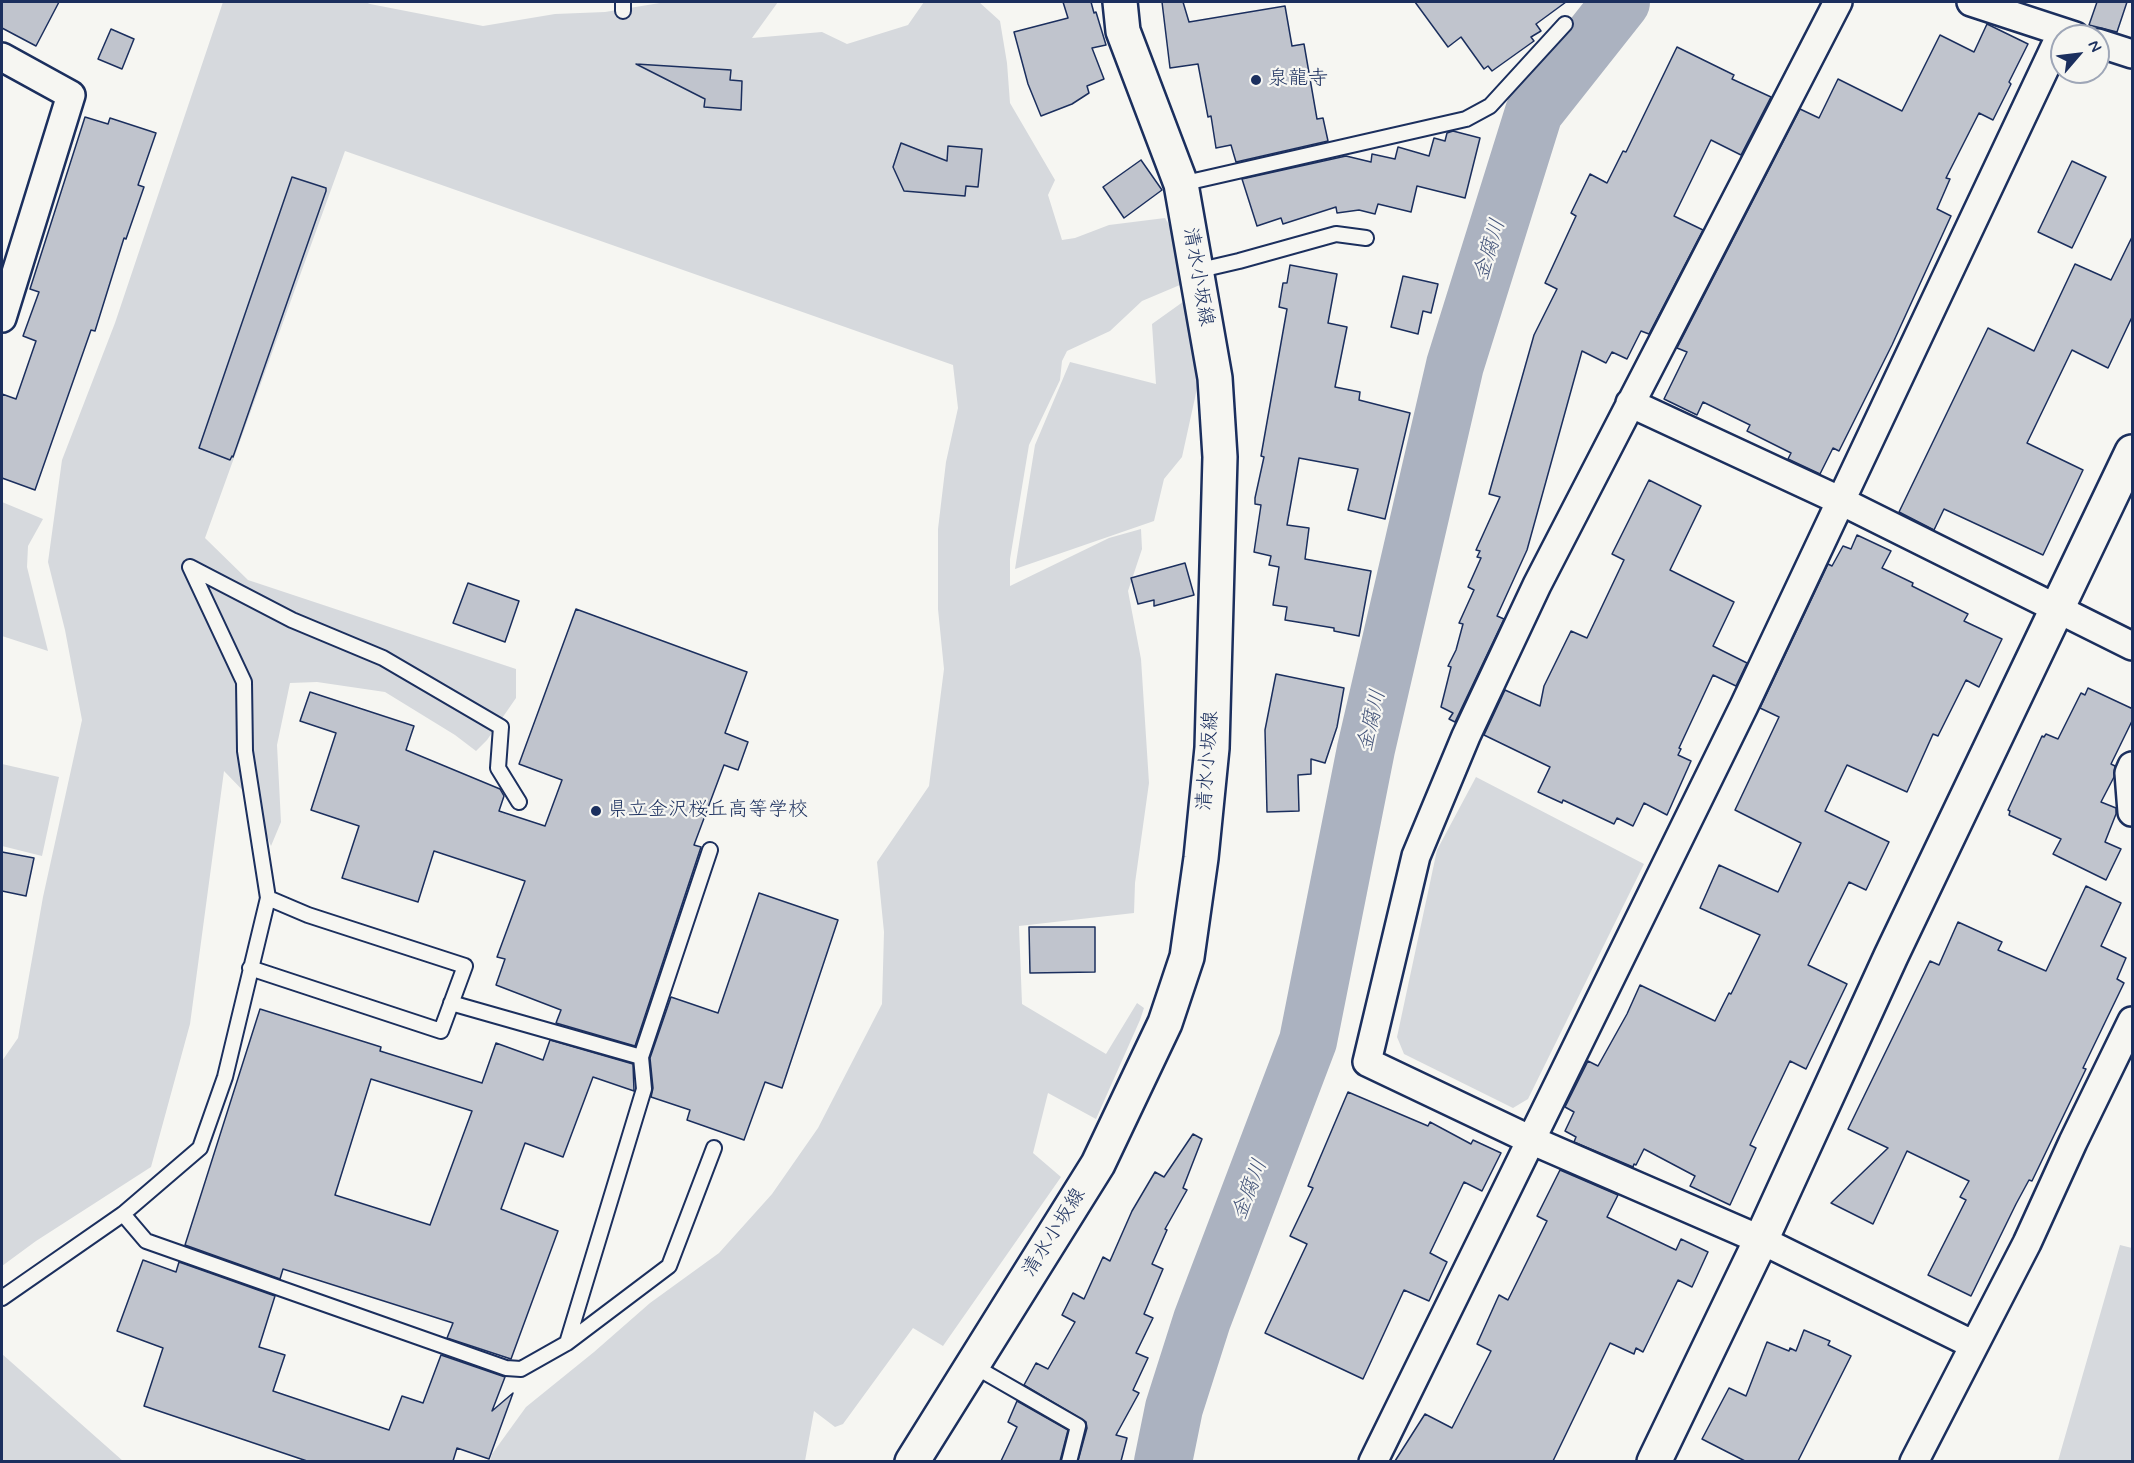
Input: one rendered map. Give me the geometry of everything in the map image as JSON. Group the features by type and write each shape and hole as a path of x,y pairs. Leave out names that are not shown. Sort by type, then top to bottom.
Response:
{"main road":[{"name":"清水小坂線","path":"912,1461 1098,1164 1165,1023 1187,957 1201,858 1212,748 1220,457 1215,378 1181,184 1123,31 1120,2"},
{"path":"1654,1461 1761,1240 1892,956 2133,452"}],"street":[{"path":"1838,2 1630,403 1522,617 1466,736 1416,856 1367,1062 1531,1140 1761,1240 1974,1345"},
{"path":"1971,2 2005,6 2050,26"},
{"path":"2110,47 2133,54"},
{"path":"2,57 71,95 2,318"},
{"path":"1373,1461 1744,706 1840,501 2050,73"},
{"path":"1630,403 1840,501 2133,646"},
{"path":"2133,766 2129,773 2133,812"},
{"path":"1914,1461 2027,1243 2073,1142 2133,1021"}],"lane":[{"path":"1181,184 1466,119 1490,106 1565,24"},
{"path":"1196,271 1336,234 1366,238"},
{"path":"2,1298 123,1214 200,1148 225,1077 268,897 245,751 244,682 190,567 292,620 383,658 501,727 498,768 519,802"},
{"path":"567,1343 644,1089 641,1057 710,850"},
{"path":"250,968 441,1031 465,966 308,915 268,897"},
{"path":"451,1003 641,1057"},
{"path":"123,1214 146,1241 506,1368 521,1369 567,1343 669,1266 714,1149"},
{"path":"972,1365 1078,1426 1069,1461"}],"shaded area":[{"path":"223,2 365,2 483,26 555,14 605,12 666,2 778,2 752,38 822,32 847,44 908,25 924,2 979,2 1000,21 1007,63 1010,103 1055,180 1048,195 1062,240 1075,238 1109,225 1165,218 1181,245 1187,282 1142,301 1110,331 1067,351 1062,361 1060,380 1029,445 1010,559 1010,586 1109,538 1141,529 1142,549 1128,591 1141,659 1149,783 1135,883 1134,913 1019,926 1022,1004 1106,1054 1137,1003 1144,1008 1096,1119 1048,1093 1033,1153 1061,1177 943,1346 913,1328 843,1424 835,1427 814,1411 805,1461 490,1461 492,1454 526,1407 650,1303 719,1253 772,1194 818,1128 882,1004 884,932 877,862 929,786 944,669 938,609 938,529 946,462 958,408 953,365 345,151 205,538 248,580 516,669 516,698 487,740 476,751 455,735 385,692 317,682 290,683 277,745 281,822 271,846 253,801 224,771 190,1024 151,1167 36,1241 2,1266 2,1061 18,1038 43,897 82,720 65,630 48,562 62,460 115,323"},
{"path":"1187,299 1198,384 1182,457 1164,479 1154,521 1015,569 1035,445 1070,362 1156,384 1152,324"},
{"path":"2,502 43,519 28,546 27,567 48,651 2,636"},
{"path":"2,764 59,777 42,856 2,846"},
{"path":"1476,777 1644,864 1528,1099 1513,1108 1404,1054 1397,1037 1437,850"},
{"path":"2120,1245 2132,1248 2132,1461 2058,1461"},
{"path":"2,1354 123,1461 2,1461"}],"building":[{"path":"2,2 59,2 36,46 2,28"},
{"path":"1063,2 1091,2 1106,45 1092,48 1104,79 1087,86 1089,93 1072,104 1041,116 1028,84 1014,32 1068,18"},
{"name":"泉龍寺","path":"1162,2 1183,2 1189,22 1285,6 1292,46 1304,44 1317,119 1323,118 1328,141 1236,162 1231,145 1216,148 1211,116 1208,117 1198,64 1170,68"},
{"path":"1415,2 1566,2 1536,24 1541,31 1531,37 1534,41 1492,71 1488,66 1484,69 1461,37 1448,47"},
{"path":"2097,2 2127,2 2117,32 2110,30 2110,24 2089,24"},
{"path":"1987,24 2028,44 1993,120 1979,113 1946,178 1950,179 1937,209 1951,216 1892,345 1839,451 1833,448 1820,474 1788,459 1791,453 1747,431 1750,425 1703,402 1697,415 1664,399 1687,352 1677,348 1800,109 1819,118 1838,79 1902,111 1940,35 1974,52"},
{"path":"111,29 134,39 122,69 98,59"},
{"path":"1677,47 1734,75 1732,79 1771,97 1741,155 1711,140 1674,216 1703,230 1649,334 1641,331 1627,359 1612,352 1606,363 1582,351 1527,550 1497,616 1504,619 1455,722 1449,719 1453,713 1441,707 1451,667 1448,666 1456,650 1463,624 1459,623 1474,590 1468,587 1481,558 1477,557 1480,551 1476,550 1500,497 1489,494 1534,335 1557,289 1545,283 1576,216 1571,213 1590,174 1607,183 1623,151 1626,152"},
{"path":"636,64 731,70 730,80 742,81 741,110 704,107 705,99"},
{"path":"85,117 108,124 110,118 156,133 138,185 144,187 126,239 124,238 95,331 91,330 35,490 2,478 2,394 16,399 36,341 23,336 39,292 30,289"},
{"path":"1453,131 1480,138 1465,198 1417,186 1411,212 1378,204 1375,214 1359,210 1337,213 1336,207 1283,224 1281,218 1257,226 1242,179 1346,156 1371,162 1372,154 1395,159 1398,147 1429,156 1434,138 1445,141 1447,133"},
{"path":"901,143 947,161 948,146 982,149 978,187 966,186 965,196 904,191 893,167"},
{"path":"1141,160 1162,190 1124,218 1103,187"},
{"path":"2072,161 2106,177 2072,248 2038,232"},
{"path":"292,177 326,188 326,191 233,457 230,460 199,448"},
{"path":"2133,235 2133,315 2108,368 2072,350 2027,443 2083,470 2043,555 1944,509 1934,530 1899,512 1988,328 2034,351 2075,264 2111,280"},
{"path":"1290,265 1337,274 1328,323 1347,327 1335,387 1360,392 1359,400 1410,413 1385,519 1348,510 1358,469 1299,458 1287,525 1309,528 1305,559 1371,571 1359,636 1334,631 1334,628 1285,620 1287,607 1273,605 1279,567 1269,565 1271,556 1254,552 1261,505 1255,504 1255,498 1264,457 1261,456 1287,309 1279,307 1283,283 1287,283"},
{"path":"1403,276 1438,284 1431,313 1423,311 1418,334 1391,327"},
{"path":"1649,480 1701,506 1670,570 1734,602 1713,646 1747,663 1736,686 1713,675 1679,748 1681,749 1678,755 1691,761 1667,815 1644,803 1633,826 1617,818 1614,824 1563,800 1562,803 1538,792 1550,767 1484,735 1505,690 1540,706 1544,686 1571,631 1587,638 1624,560 1612,554"},
{"path":"1857,535 1891,551 1882,568 1968,614 1964,621 2002,639 1979,687 1966,680 1938,736 1933,734 1907,792 1847,765 1825,811 1889,842 1866,890 1849,882 1808,965 1847,984 1806,1069 1790,1061 1750,1145 1756,1148 1730,1205 1690,1186 1695,1176 1644,1149 1633,1167 1574,1142 1576,1137 1565,1131 1574,1112 1565,1107 1588,1061 1598,1066 1627,1014 1640,985 1715,1021 1729,993 1731,994 1760,935 1700,908 1719,865 1778,892 1801,843 1735,810 1779,717 1760,708 1828,564 1832,566 1843,546 1851,549"},
{"path":"1185,563 1194,595 1154,606 1154,600 1138,604 1131,578"},
{"path":"468,583 519,601 505,642 453,623"},
{"path":"576,609 747,672 725,733 748,742 738,770 724,765 694,845 701,847 635,1046 556,1023 561,1010 496,985 505,959 497,957 525,881 434,851 418,902 342,878 359,826 311,810 336,733 300,721 310,692 414,726 406,750 500,789 504,796 499,811 545,826 562,780 519,764"},
{"path":"1276,674 1344,688 1337,727 1325,763 1311,759 1311,774 1298,775 1299,811 1267,812 1265,730"},
{"path":"2088,688 2133,709 2133,719 2111,764 2115,766 2114,777 2101,802 2116,808 2116,814 2105,842 2121,849 2106,880 2053,854 2061,839 2009,815 2008,810 2042,736 2046,734 2058,739 2081,693 2085,695"},
{"path":"2,852 34,858 26,896 2,891"},
{"path":"2086,886 2121,903 2101,946 2126,958 2117,979 2124,983 2032,1181 2029,1180 2016,1204 1971,1296 1928,1275 1966,1200 1960,1197 1969,1181 1907,1151 1873,1224 1831,1203 1888,1148 1848,1129 1930,961 1939,965 1958,922 2002,942 1998,950 2046,971"},
{"path":"759,893 838,920 782,1088 765,1082 744,1140 687,1120 690,1110 651,1097 653,1088 650,1058 671,997 718,1013"},
{"path":"1029,927 1095,927 1095,972 1030,973"},
{"path":"260,1009 381,1047 380,1051 482,1083 496,1043 543,1060 550,1040 633,1064 634,1091 593,1077 563,1157 525,1143 501,1209 558,1231 511,1359 447,1338 453,1323 283,1269 280,1279 185,1245","holes":["371,1079 472,1111 430,1225 335,1195"]},
{"path":"1348,1092 1428,1126 1430,1122 1471,1144 1473,1140 1501,1153 1482,1191 1464,1182 1430,1253 1447,1262 1429,1301 1404,1290 1363,1379 1265,1333 1307,1244 1290,1236 1313,1188 1308,1186"},
{"path":"1193,1134 1202,1139 1183,1188 1187,1190 1165,1229 1167,1230 1152,1264 1163,1269 1144,1314 1153,1318 1136,1353 1148,1358 1133,1390 1139,1393 1116,1435 1127,1438 1121,1461 1078,1461 1087,1428 1086,1422 1024,1385 1036,1363 1048,1369 1075,1322 1062,1315 1073,1293 1084,1299 1103,1257 1110,1261 1132,1211 1155,1172 1164,1177"},
{"path":"1560,1170 1618,1195 1607,1217 1676,1250 1681,1239 1708,1252 1692,1287 1678,1280 1643,1352 1636,1348 1634,1354 1610,1343 1553,1461 1395,1461 1425,1414 1452,1428 1491,1351 1477,1344 1499,1295 1508,1300 1547,1221 1537,1216"},
{"path":"143,1260 176,1272 179,1262 275,1296 259,1347 285,1355 273,1391 389,1430 402,1396 423,1403 441,1355 505,1377 492,1411 513,1393 489,1459 457,1448 453,1461 307,1461 144,1406 163,1348 117,1331"},
{"path":"1804,1330 1830,1341 1828,1345 1851,1356 1798,1461 1745,1461 1702,1439 1729,1388 1746,1396 1767,1342 1789,1351 1790,1348 1796,1351"},
{"path":"1017,1401 1068,1430 1060,1461 1001,1461 1017,1427 1008,1422"}],"waterway":[{"name":"金腐川","path":"1163,1462 1174,1408 1202,1320 1308,1041 1366,749 1455,365 1534,112 1621,2"}],"place":[{"name":"泉龍寺","path":"1256,80"},
{"name":"県立金沢桜丘高等学校","path":"596,811"}]}
